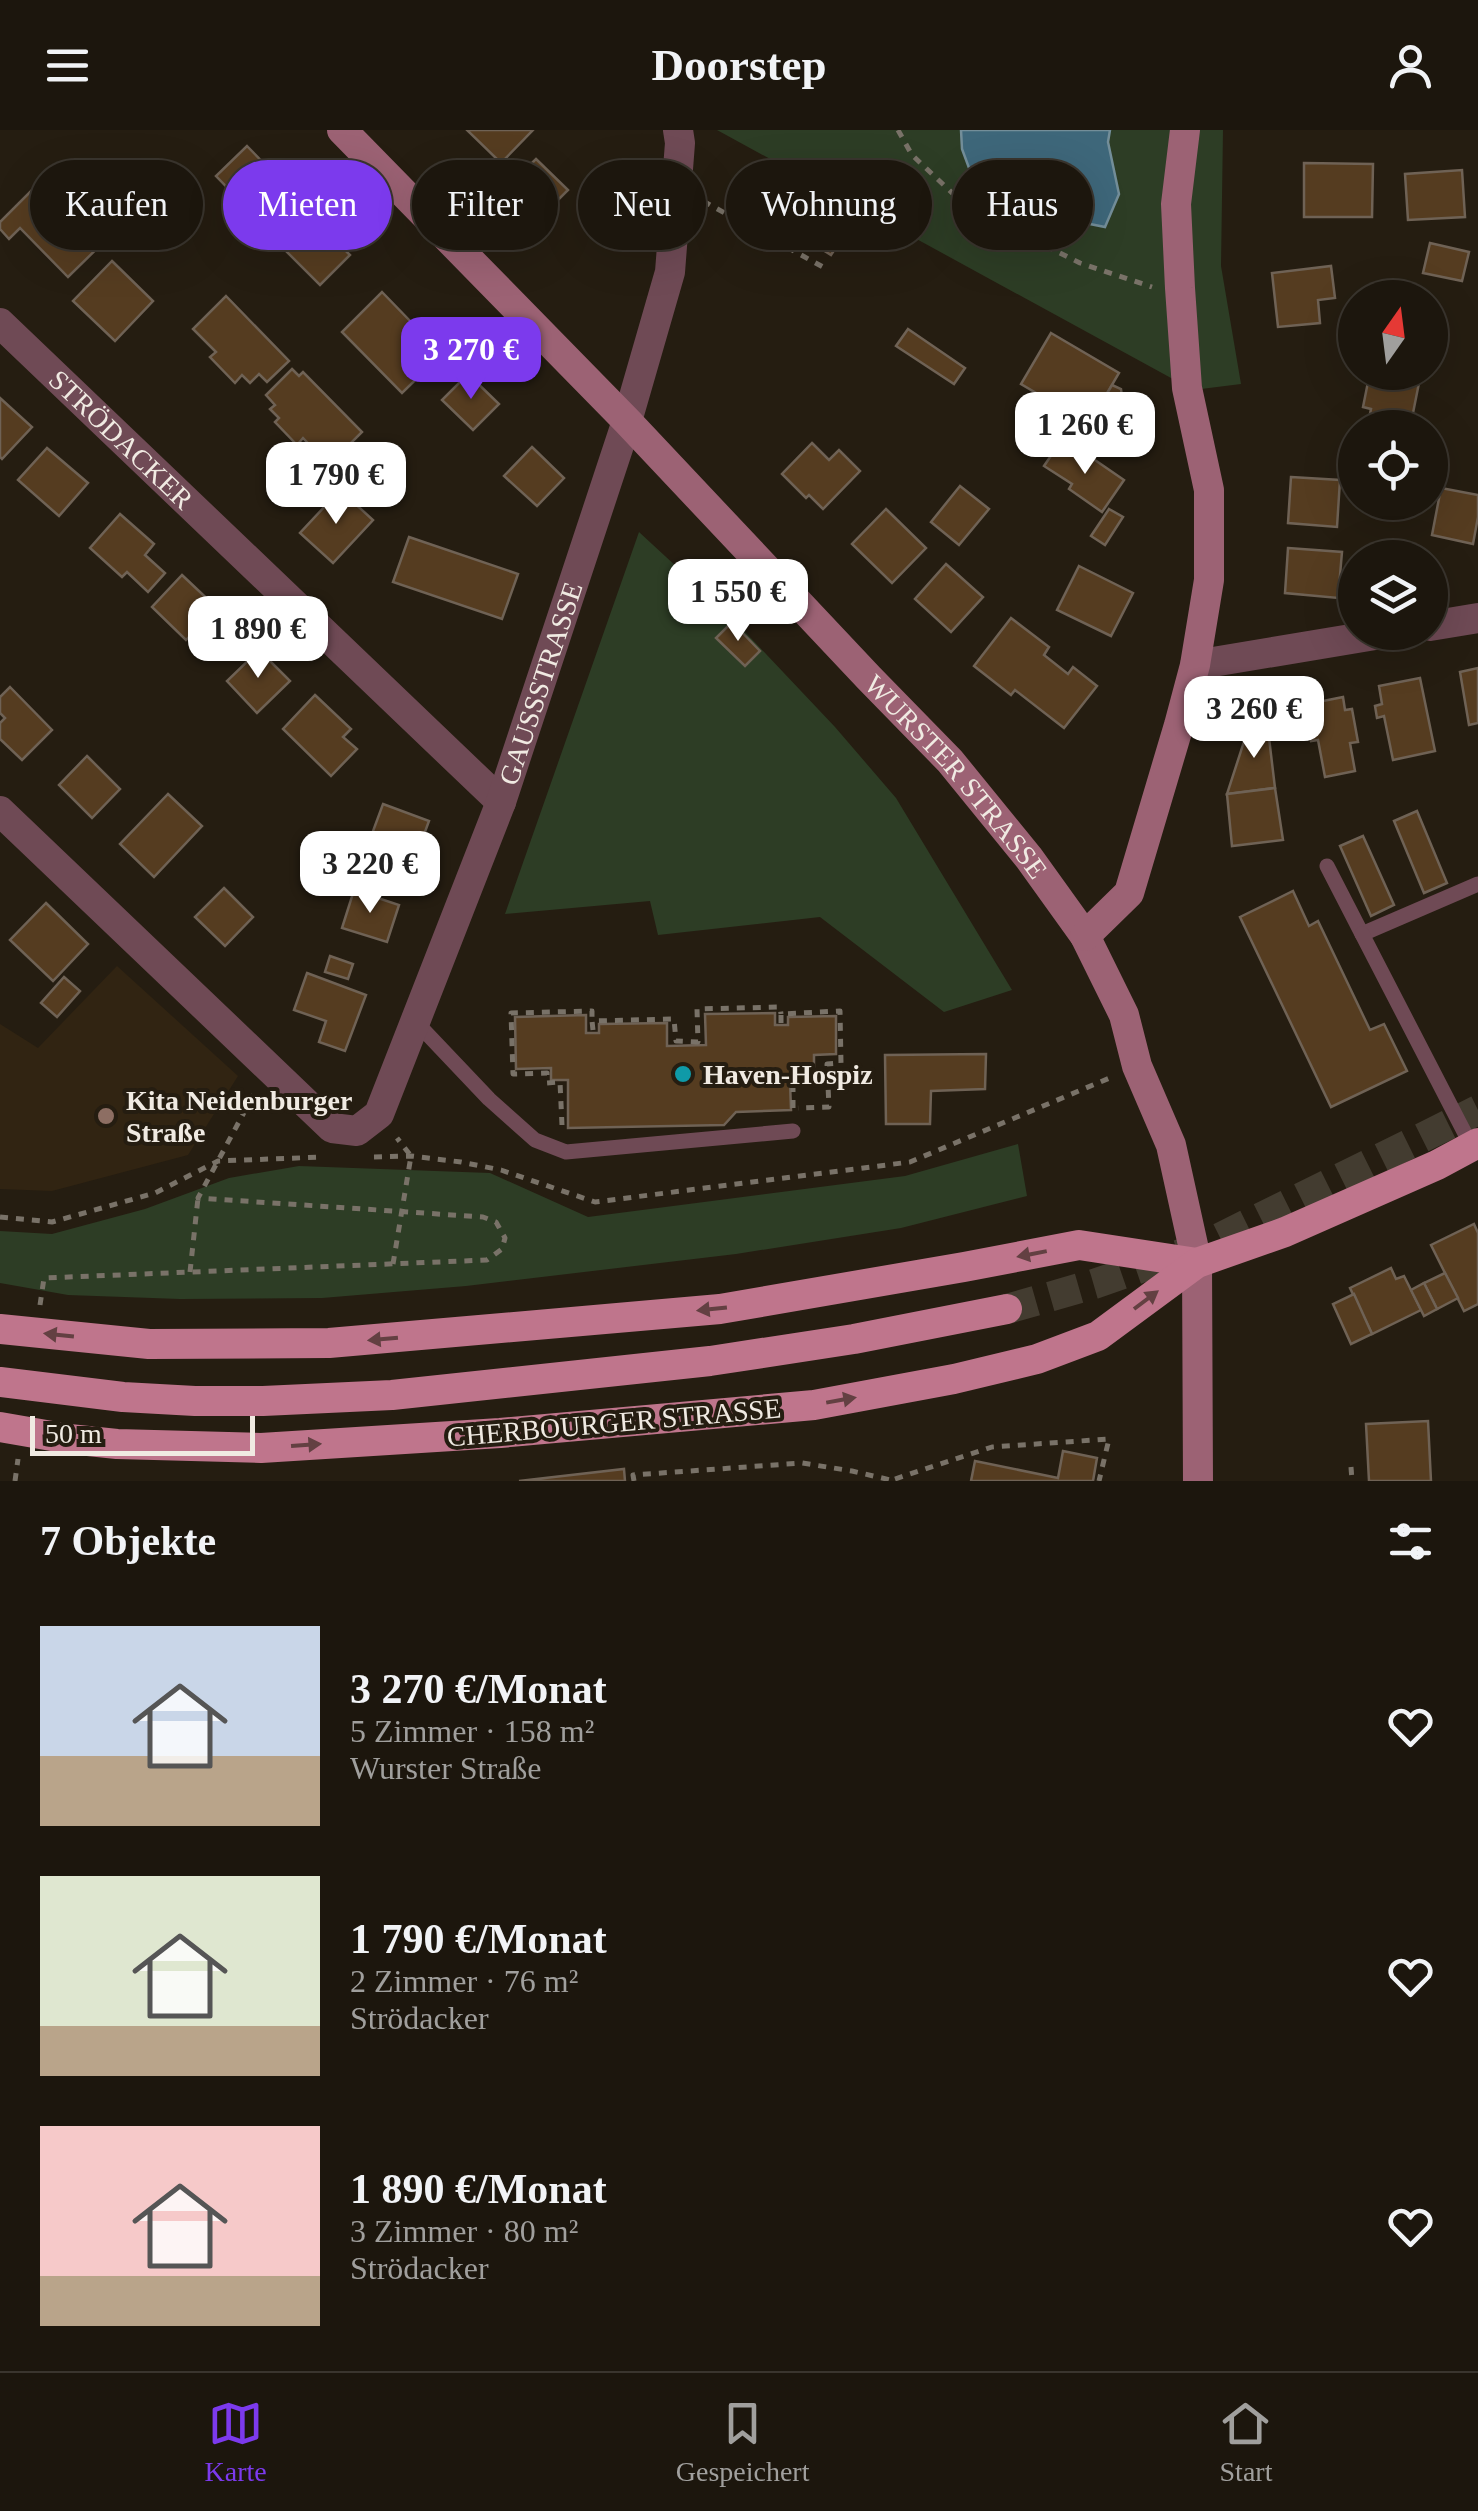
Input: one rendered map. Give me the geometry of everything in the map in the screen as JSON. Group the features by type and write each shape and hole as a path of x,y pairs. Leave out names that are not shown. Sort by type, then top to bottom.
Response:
{"main road":[{"name":"CHERBOURGER STRASSE","path":"0,1426 117,1444 261,1448 500,1433 814,1404 954,1380 1083,1344 1198,1264 1285,1232 1475,1145"},
{"name":"CHERBOURGER STRASSE","path":"0,1329 149,1344 330,1343 720,1309 1079,1245 1198,1264"},
{"path":"0,1382 106,1396 195,1400 392,1395 710,1361 854,1339 1007,1309"}],"street":[{"name":"WURSTER STRASSE","path":"342,130 950,760 1085,936 1124,1015 1138,1066 1171,1145 1198,1264 1198,1481"},
{"name":"GAUSSSTRASSE","path":"678,130 678,160"},
{"path":"1085,936 1129,893 1195,666 1209,580 1209,490 1187,388 1180,288 1176,204 1186,130"},
{"name":"GAUSSSTRASSE","path":"268,1068 332,1128 357,1131 379,1114 500,802 627,421 670,272 672,250"},
{"name":"STRÖDACKER","path":"0,323 500,802"},
{"path":"1448,623 1478,618"},
{"path":"1195,666 1338,641"},
{"path":"0,811 268,1068"}],"lane":[{"path":"1327,866 1475,1145"},
{"path":"1362,934 1478,884"},
{"path":"415,1021 535,1140 566,1152 792,1131"}],"path":[{"path":"898,130 912,155 967,207 1080,263 1147,287 1180,288"},
{"path":"706,203 823,267"},
{"path":"592,1020 674,1019 676,1041 698,1042 698,1009 780,1006 781,1023"},
{"path":"566,1152 560,1082 546,1082 547,1073 512,1074 511,1013 592,1011 592,1030"},
{"path":"781,1014 840,1011 841,1064 828,1064 829,1108 793,1108"},
{"path":"190,1272 198,1198 268,1068"},
{"path":"792,1131 793,1084 828,1083"},
{"path":"392,1264 411,1156"},
{"path":"44,1278 487,1260 502,1249 505,1238 496,1222 483,1216 198,1198"},
{"path":"634,1481 633,1475 802,1464 894,1481 992,1447 1109,1439 1099,1481"},
{"path":"1350,1467 1352,1481"}],"shaded area":[{"name":"Kita Neidenburger Straße","path":"117,966 238,1076 188,1155 52,1191 0,1189 0,1024 38,1048"}],"green space":[{"path":"717,130 1223,130 1221,266 1241,384 1193,390 932,247 932,160 772,160"},
{"path":"639,532 730,616 896,798 1012,990 944,1012 820,917 658,935 650,901 505,914"},
{"path":"1018,1144 1027,1196 901,1228 736,1254 466,1286 322,1298 68,1295 0,1283 0,1231 52,1234 145,1209 229,1178 299,1166 490,1173 588,1217 905,1176"}],"water":[{"path":"961,130 1110,130 1108,142 1119,194 1105,227 1093,225 1093,160 966,160"}],"building":[{"path":"467,130 533,130 504,160 498,160"},
{"path":"247,146 261,160 233,160"},
{"path":"1304,163 1373,164 1372,217 1304,217"},
{"path":"1462,170 1465,217 1408,220 1405,174"},
{"path":"558,180 568,190 558,200"},
{"path":"30,192 30,238 20,228 9,239 0,229 0,222"},
{"path":"1430,243 1469,252 1462,281 1423,273"},
{"path":"42,250 96,250 68,277"},
{"path":"285,250 345,250 350,255 320,285"},
{"path":"112,261 153,301 115,341 73,301"},
{"path":"1331,266 1335,298 1318,300 1320,323 1278,327 1272,273"},
{"path":"382,292 442,354 402,393 342,332"},
{"path":"226,296 289,361 267,382 259,374 250,383 242,375 235,383 210,357 216,352 193,329"},
{"path":"908,329 965,368 954,384 896,346"},
{"path":"1051,333 1119,373 1089,424 1021,384"},
{"path":"292,369 299,376 303,372 362,432 329,465 303,438 297,445 275,422 279,418 270,409 275,405 266,395"},
{"path":"468,374 499,404 473,430 442,400"},
{"path":"1112,385 1121,389 1126,427 1117,442 1089,424"},
{"path":"1366,390 1418,390 1414,410 1363,407"},
{"path":"0,398 32,427 2,459 0,457"},
{"path":"812,443 829,460 839,450 860,471 823,509 782,474"},
{"path":"1059,444 1085,461 1089,456 1124,480 1102,512 1069,489 1072,484 1044,466"},
{"path":"532,447 564,478 537,506 504,476"},
{"path":"47,448 88,483 59,516 18,480"},
{"path":"1291,477 1338,480 1337,527 1288,523"},
{"path":"960,486 989,509 959,545 931,522"},
{"path":"1448,489 1478,495 1473,544 1432,535 1435,520 1448,520"},
{"path":"340,490 373,520 333,563 300,533"},
{"path":"886,509 926,548 892,583 852,544"},
{"path":"1109,509 1123,517 1105,545 1091,536"},
{"path":"120,514 154,544 145,555 165,573 148,592 127,572 122,577 90,548"},
{"path":"409,537 518,574 502,619 393,582"},
{"path":"1288,548 1338,552 1338,598 1285,593"},
{"path":"946,564 983,597 951,632 915,599"},
{"path":"1079,566 1133,593 1111,636 1057,610"},
{"path":"182,575 217,608 186,640 152,607"},
{"path":"1011,618 1049,647 1044,655 1068,674 1073,667 1097,686 1064,728 1015,690 1011,695 974,666"},
{"path":"732,622 760,651 745,666 716,638"},
{"path":"259,650 290,681 257,713 227,681"},
{"path":"1478,668 1478,723 1469,725 1460,672"},
{"path":"1420,678 1435,751 1393,760 1384,716 1377,718 1375,706 1382,704 1379,686"},
{"path":"10,687 52,730 22,760 0,739 0,723 5,718 0,713 0,697"},
{"path":"315,695 351,729 343,737 357,749 331,776 283,729"},
{"path":"1343,697 1345,710 1352,709 1358,742 1350,743 1355,771 1325,777 1318,740 1311,741 1306,718 1315,716 1313,703"},
{"path":"1252,717 1267,721 1275,788 1227,794"},
{"path":"87,756 120,789 92,818 59,785"},
{"path":"1275,788 1283,840 1232,846 1227,794"},
{"path":"168,794 202,826 154,877 120,844"},
{"path":"383,804 429,821 415,859 369,842"},
{"path":"1417,811 1447,883 1424,893 1394,821"},
{"path":"1363,836 1394,905 1371,916 1340,846"},
{"path":"224,888 253,917 225,946 195,917"},
{"path":"354,890 399,905 387,942 342,928"},
{"path":"1293,891 1309,926 1318,921 1370,1030 1384,1024 1407,1071 1331,1107 1240,917"},
{"path":"46,903 88,944 53,981 10,940"},
{"path":"330,956 353,964 348,979 325,972"},
{"path":"307,973 366,995 345,1051 319,1042 326,1021 294,1010"},
{"path":"64,977 80,991 57,1017 41,1003"},
{"name":"Haven-Hospiz","path":"775,1013 775,1025 788,1025 788,1017 836,1016 836,1054 814,1055 814,1082 790,1082 791,1110 736,1112 724,1125 568,1128 568,1080 551,1080 551,1068 516,1069 515,1017 586,1015 586,1033 599,1033 599,1024 667,1023 667,1046 706,1045 705,1014"},
{"path":"986,1054 985,1089 931,1091 930,1124 886,1124 885,1055"},
{"path":"1474,1224 1478,1233 1478,1304 1464,1311 1431,1245"},
{"path":"1391,1268 1396,1279 1404,1276 1421,1310 1372,1334 1350,1288"},
{"path":"1445,1273 1458,1298 1437,1309 1424,1283"},
{"path":"1424,1283 1437,1309 1424,1316 1411,1290"},
{"path":"1354,1294 1372,1334 1351,1344 1333,1304"},
{"path":"1428,1421 1431,1481 1369,1481 1366,1424"},
{"path":"1063,1451 1097,1458 1093,1481 971,1481 975,1461 1058,1478"},
{"path":"624,1469 625,1481 519,1481"}],"tunnel":[{"path":"1007,1309 1201,1247 1478,1110"}],"place":[{"name":"Haven-Hospiz","path":"683,1074"},
{"name":"Kita Neidenburger Straße","path":"106,1116"}]}
